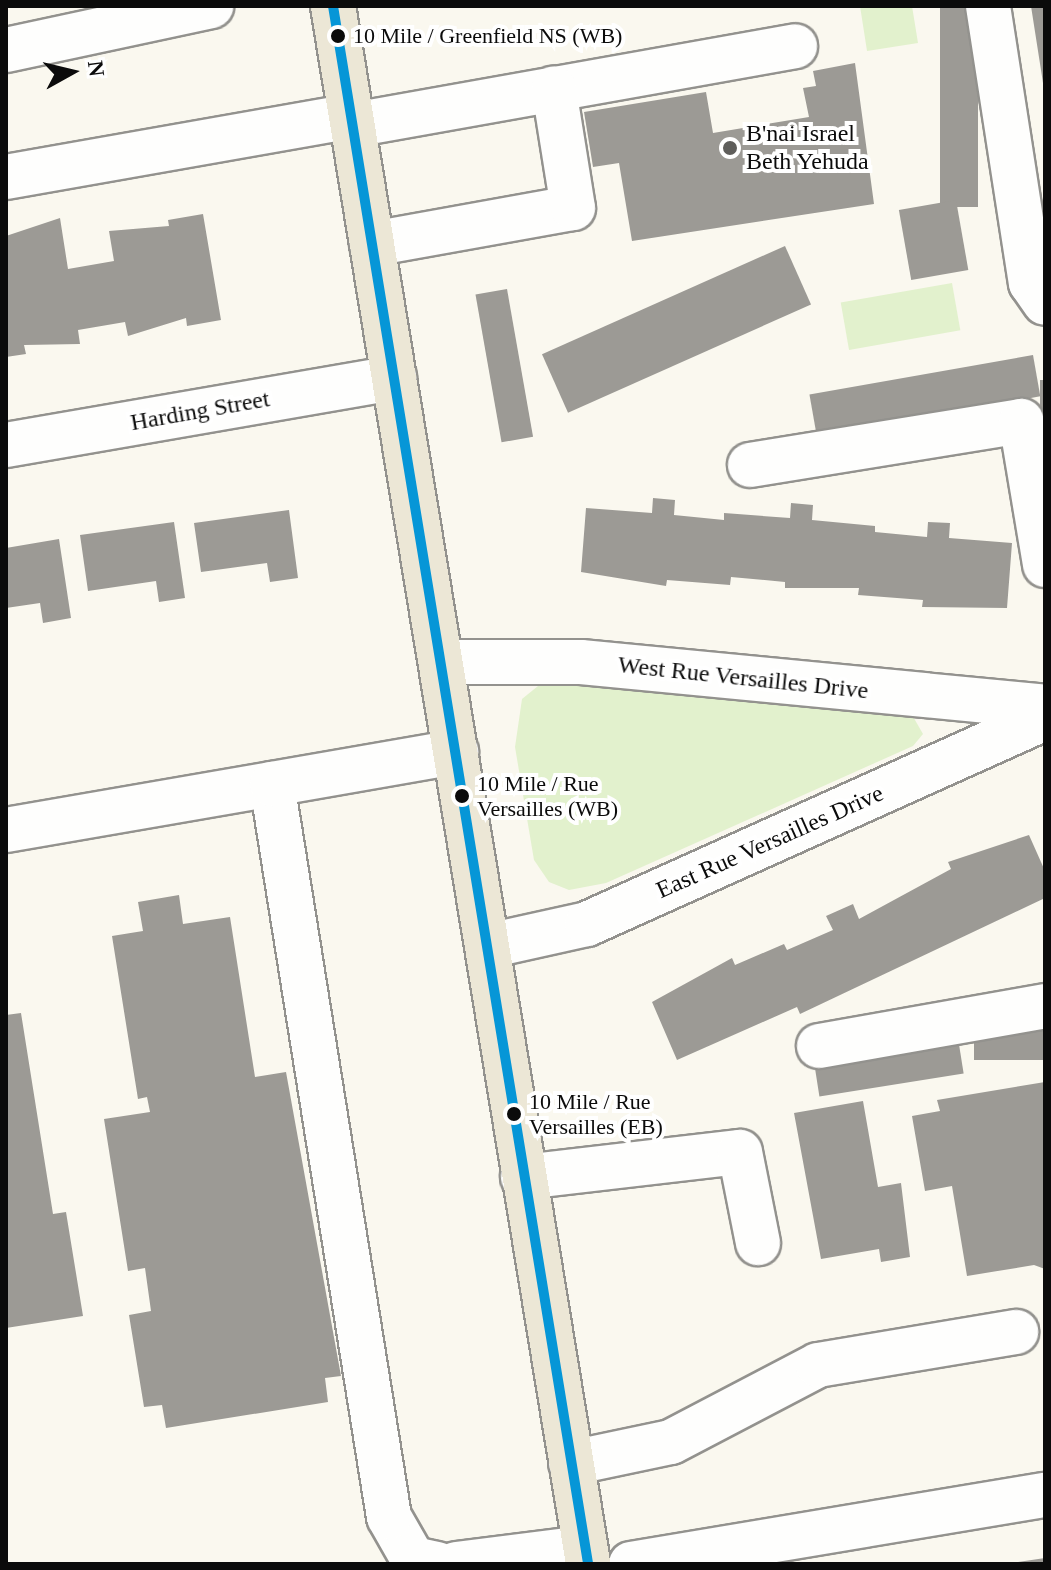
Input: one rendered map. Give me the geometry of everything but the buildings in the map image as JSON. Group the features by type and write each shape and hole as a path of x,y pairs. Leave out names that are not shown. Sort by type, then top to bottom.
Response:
{"main road":[{"path":"333,6 586,1556"}],"street":[{"path":"6,50 162,12 211,6"},
{"path":"988,6 1031,283 1045,303"},
{"path":"6,177 554,89 795,46"},
{"path":"372,244 573,208 554,89"},
{"name":"Harding Street","path":"6,445 394,378"},
{"path":"750,465 1021,421 1045,565"},
{"name":"West Rue Versailles Drive","path":"441,662 581,662 1045,707"},
{"name":"East Rue Versailles Drive","path":"488,946 587,924 1045,718"},
{"path":"6,830 456,752"},
{"path":"272,784 389,1517 413,1559 437,1564"},
{"path":"819,1046 1042,996"},
{"path":"523,1177 740,1152 758,1243"},
{"path":"571,1463 671,1442 818,1365 1016,1332"},
{"path":"631,1564 808,1548 1045,1495"},
{"path":"456,1564 586,1556"}],"green space":[{"path":"860,6 912,6 918,43 867,51"},
{"path":"952,283 960,330 849,350 841,303"},
{"path":"559,683 911,713 923,734 913,746 606,883 569,890 549,882 534,860 515,747 522,699 538,686"}],"transit line":[{"path":"333,6 588,1564"}],"place":[{"name":"10 Mile / Greenfield NS (WB)","path":"338,36"},
{"name":"B'nai Israel Beth Yehuda","path":"730,148"},
{"name":"10 Mile / Rue Versailles (WB)","path":"462,796"},
{"name":"10 Mile / Rue Versailles (EB)","path":"514,1114"}]}
